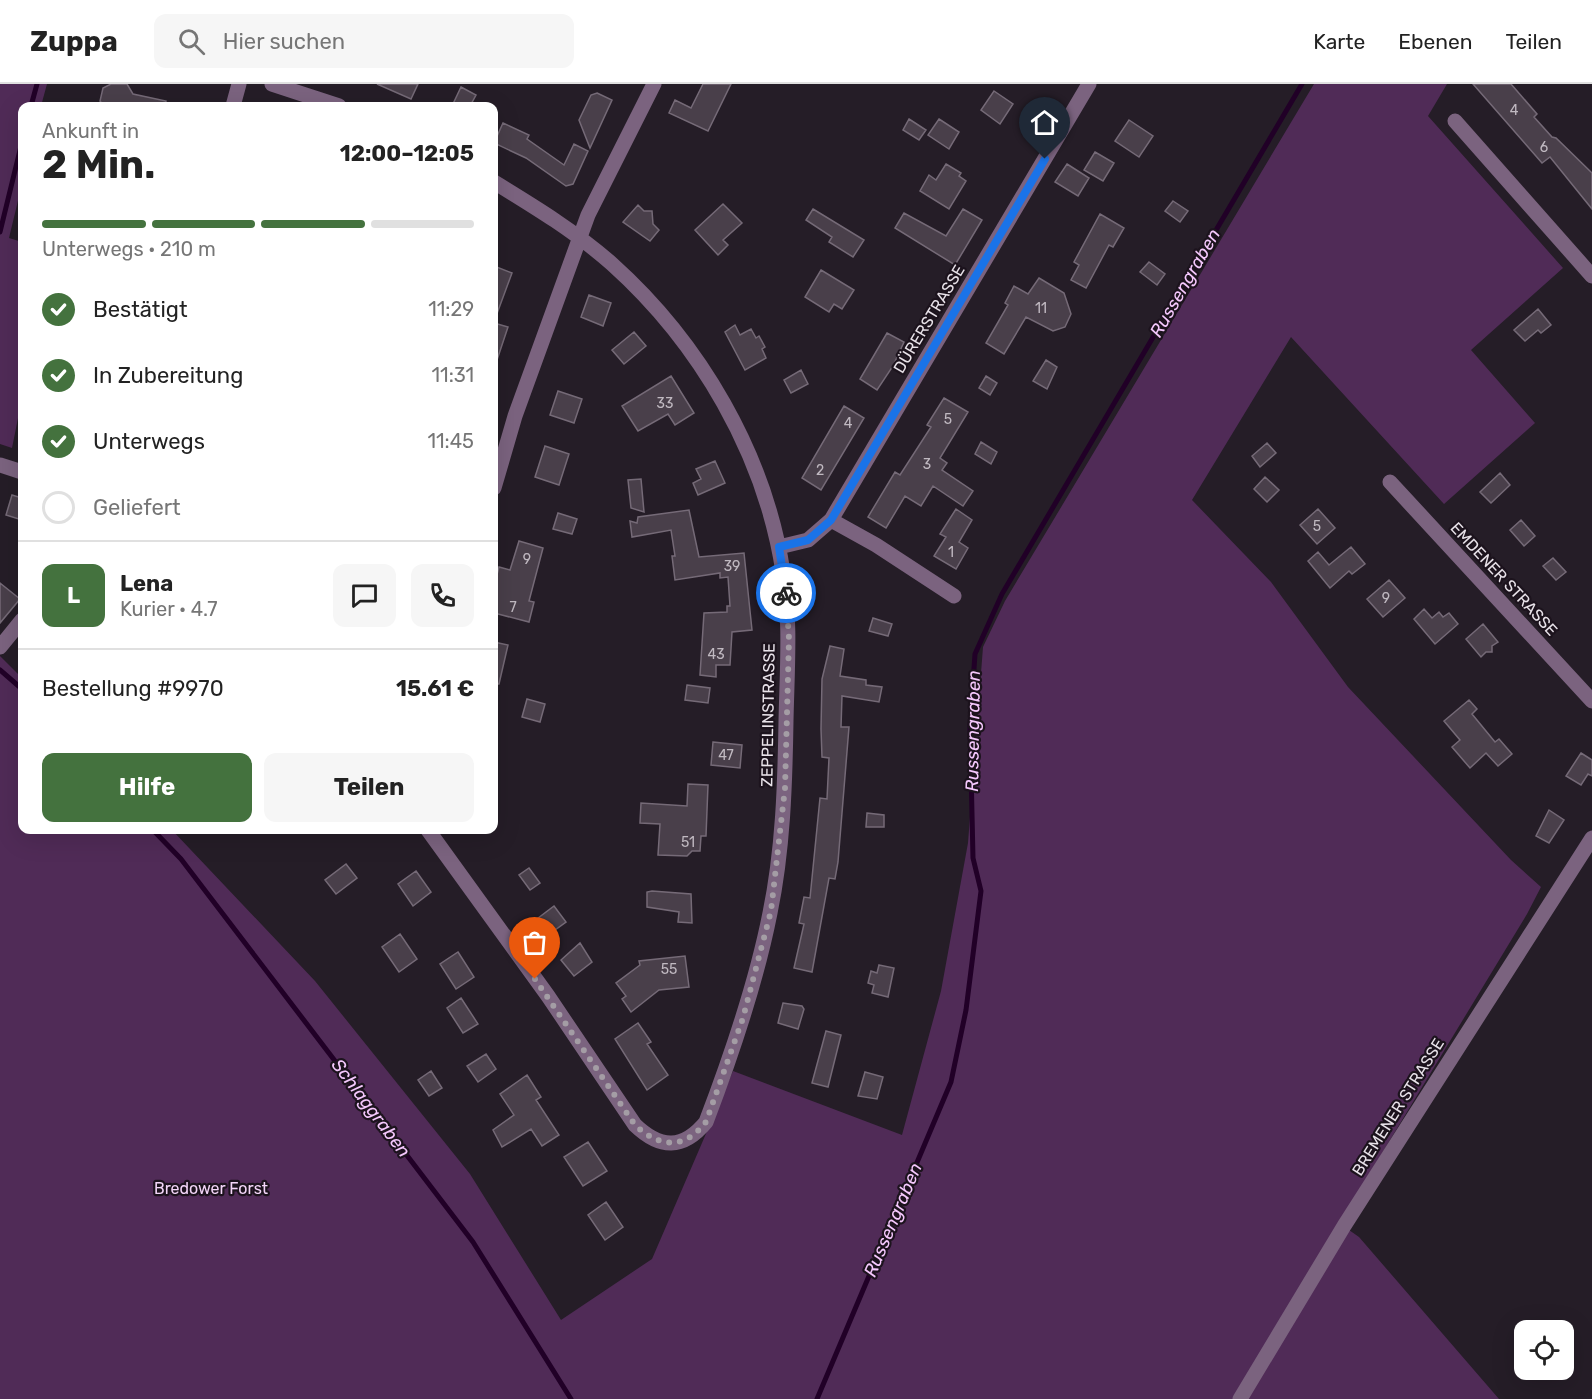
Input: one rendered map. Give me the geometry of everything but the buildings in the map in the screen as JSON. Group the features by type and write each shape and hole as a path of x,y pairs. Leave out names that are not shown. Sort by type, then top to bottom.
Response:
{"street":[{"path":"234,102 238,84"},
{"path":"272,84 327,102"},
{"path":"498,474 515,416 588,215 654,84"},
{"name":"DÜRERSTRASSE","path":"779,547 808,540 831,520 1089,84"},
{"path":"1455,121 1592,276"},
{"name":"ZEPPELINSTRASSE","path":"431,834 548,996 635,1125 648,1137 661,1143 685,1141 697,1133 706,1122 743,1018 771,911 785,788 788,672 788,607 779,547 761,485 744,444 698,360 640,291 580,238 498,185"},
{"path":"0,465 18,471"},
{"name":"EMDENER STRASSE","path":"1390,482 1592,701"},
{"path":"831,520 876,545 954,596"},
{"path":"0,647 18,625"},
{"name":"BREMENER STRASSE","path":"1240,1399 1357,1206 1592,838"}],"green space":[{"path":"0,84 47,84 42,102 18,102 18,201 9,238 18,241 18,418 12,448 0,444"},
{"name":"Bredower Forst","path":"1314,84 1447,84 1428,116 1563,268 1471,350 1535,423 1444,504 1291,337 1192,500 1271,582 1348,687 1511,860 1541,887 1527,914 1233,1399 0,1399 0,656 18,674 18,834 176,834 315,981 470,1174 561,1320 652,1259 733,1071 902,1135 941,991 968,843 983,647 1005,601"},
{"path":"1349,1230 1359,1237 1499,1399 1245,1399"}],"waterway":[{"path":"32,102 37,84"},
{"name":"Russengraben","path":"817,1399 951,1082 966,1010 981,891 973,858 970,726 975,654 1002,594 1302,84"},
{"path":"0,232 18,158"},
{"name":"Schlaggraben","path":"0,670 18,686"},
{"name":"Schlaggraben","path":"157,834 181,859 473,1242 571,1399"}],"way so far":[{"path":"535,979 635,1125 648,1137 661,1143 685,1141 697,1133 706,1122 713,1105 743,1018 771,911 785,788 789,639 786,593"}],"route":[{"path":"786,593 779,547 808,540 831,520 1045,159"}]}
